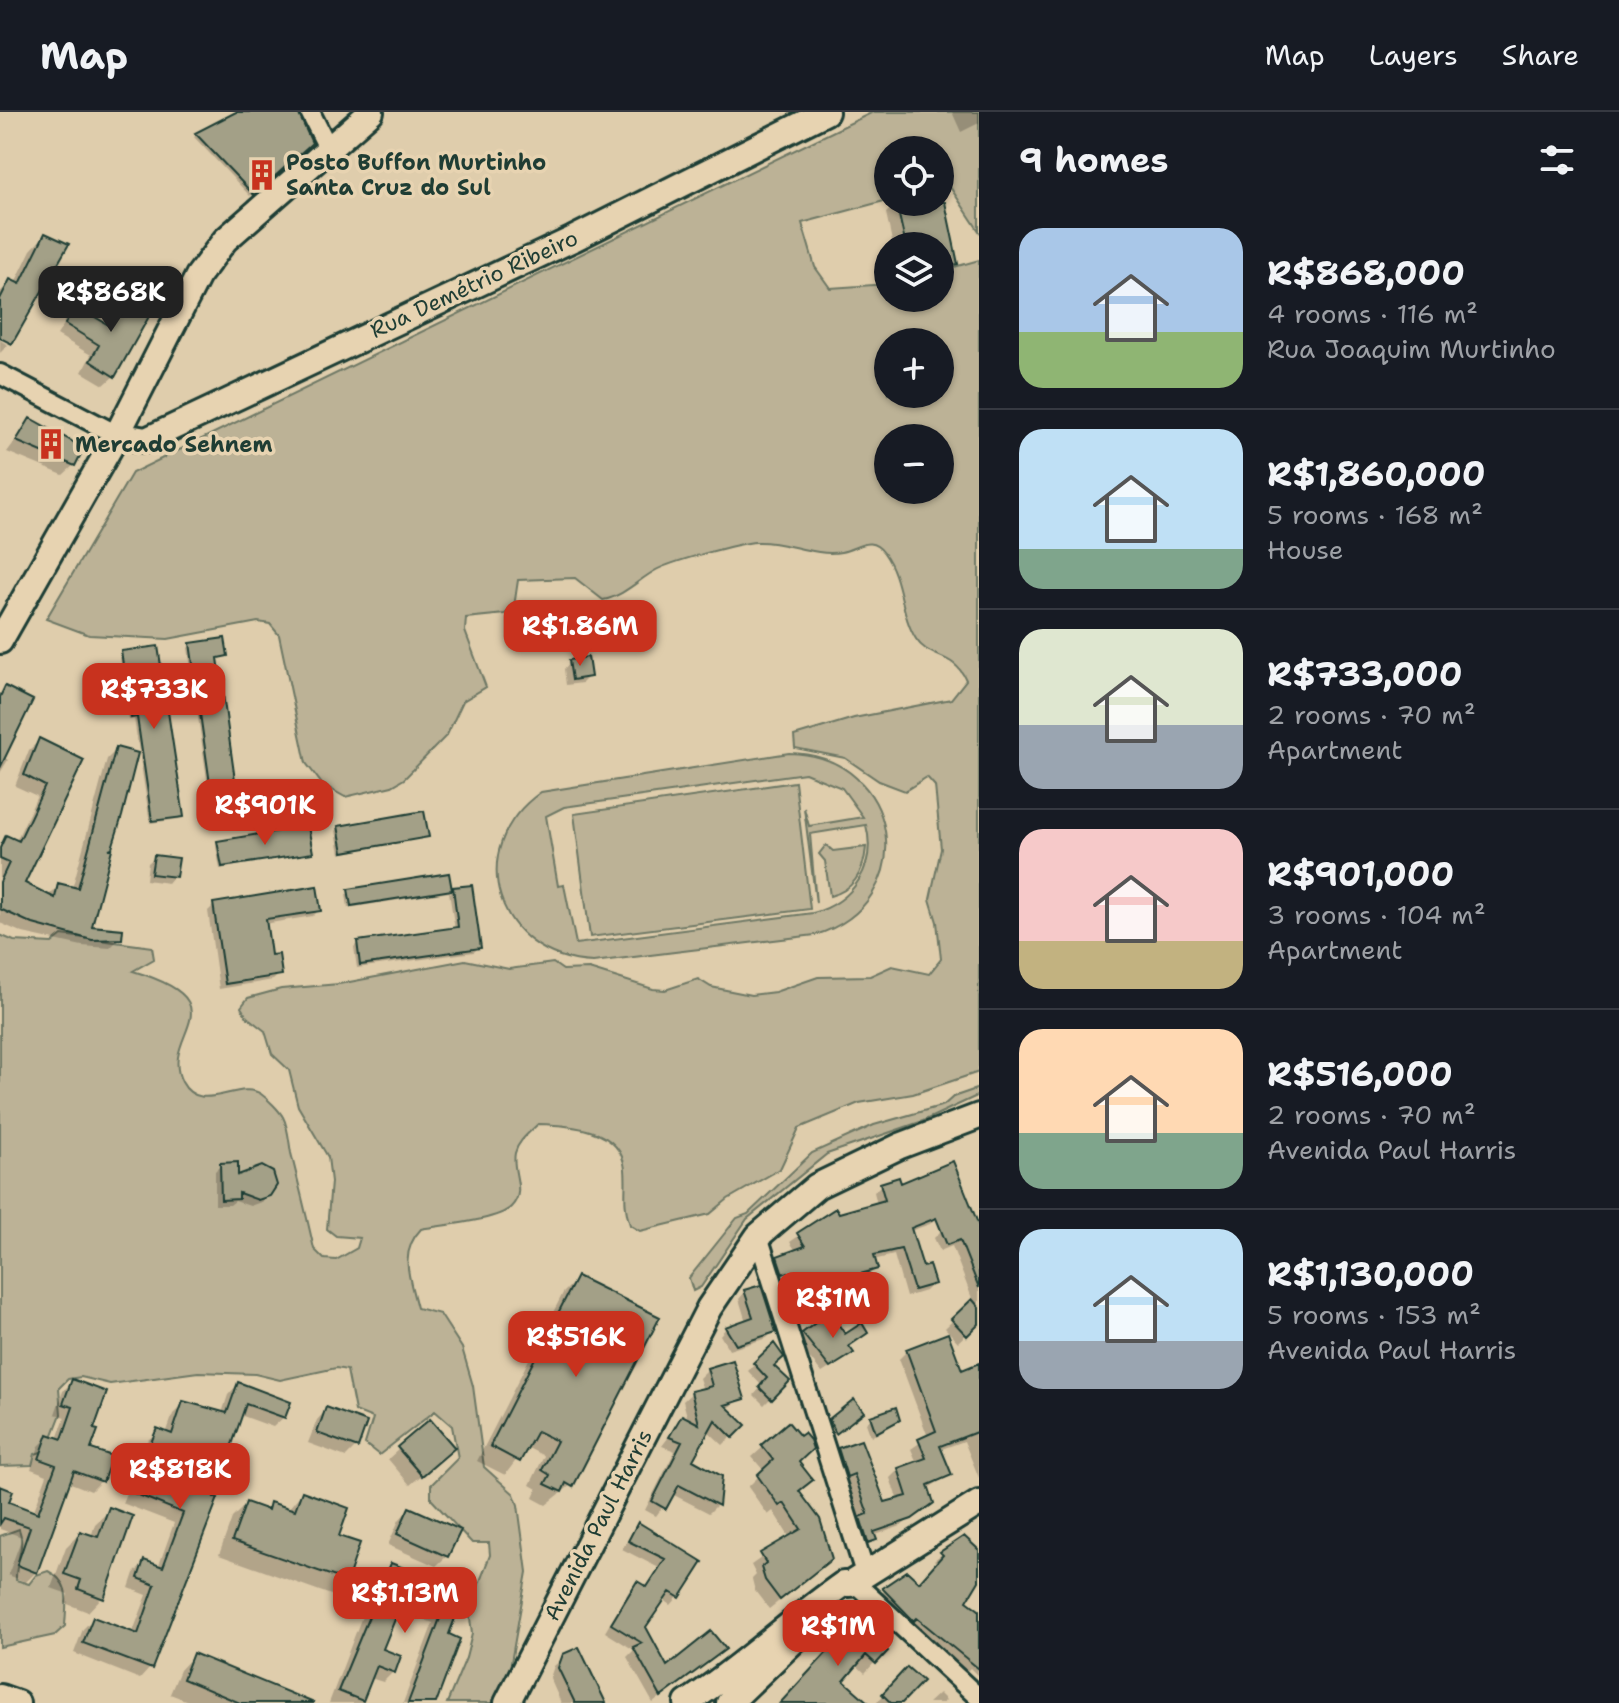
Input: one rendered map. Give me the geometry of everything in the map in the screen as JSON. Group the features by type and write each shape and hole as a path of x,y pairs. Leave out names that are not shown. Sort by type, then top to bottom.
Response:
{"main road":[{"path":"4,626 117,435 198,276 225,240 371,112"},
{"name":"Rua Demétrio Ribeiro","path":"117,435 146,440 573,239 826,112"},
{"name":"Avenida Paul Harris","path":"507,1703 709,1308 758,1236 817,1186 900,1146 979,1116"},
{"path":"687,1703 765,1656 841,1598 856,1580 979,1503"},
{"path":"729,1703 765,1656"},
{"path":"703,1703 731,1675"},
{"path":"0,1697 17,1703"}],"street":[{"path":"310,112 329,150"},
{"path":"0,374 117,435"},
{"path":"758,1236 856,1580 979,1698"}],"shaded area":[{"path":"873,112 979,112 979,231 954,193 954,136 874,136 874,204 802,223 815,267 830,288 874,285 874,312 954,312 954,267 979,260 979,1072 913,1094 859,1103 799,1128 780,1169 728,1199 710,1214 640,1231 630,1225 625,1203 625,1169 614,1145 604,1137 578,1128 538,1124 516,1149 514,1160 518,1194 511,1207 482,1219 421,1229 414,1238 408,1267 417,1308 440,1314 462,1348 473,1386 484,1467 514,1494 518,1505 527,1572 504,1702 513,1698 528,1703 447,1703 466,1658 472,1634 469,1610 490,1555 489,1543 472,1543 431,1499 431,1485 458,1458 452,1426 435,1411 379,1455 365,1444 373,1418 355,1411 347,1370 336,1368 280,1380 255,1374 198,1372 110,1384 81,1377 68,1379 59,1388 61,1414 47,1450 35,1454 32,1465 0,1466 0,935 14,941 52,943 62,935 152,947 154,959 133,971 166,983 184,996 191,1008 178,1065 182,1082 190,1092 199,1096 252,1091 261,1094 276,1108 286,1125 314,1249 324,1259 336,1260 357,1248 360,1238 336,1236 327,1229 331,1182 328,1157 298,1106 289,1070 272,1054 265,1031 247,1017 241,1007 248,998 281,989 339,984 465,960 509,969 553,963 563,970 589,969 665,990 698,979 711,987 751,995 775,992 818,977 870,976 892,966 929,974 941,959 937,922 930,899 941,849 935,786 927,777 905,791 879,781 845,758 795,748 794,736 854,718 951,699 966,680 955,665 921,646 916,639 890,563 874,544 831,553 766,542 735,546 664,567 603,600 575,578 518,580 514,607 505,614 466,618 465,631 486,687 463,701 447,735 404,779 392,786 345,797 322,784 306,763 279,635 270,624 258,622 168,639 89,635 46,619 132,473"},
{"path":"789,753 827,760 856,778 876,803 885,832 884,863 873,893 850,918 815,935 593,962 560,956 533,942 513,921 501,896 497,869 502,842 516,815 541,792","holes":["805,773 842,788 863,817 809,826 804,808 816,903 810,834 866,825 869,840 865,868 850,891 827,908 813,913 576,944 564,885 558,886 546,816 564,807"]},
{"path":"795,782 810,909 590,937 574,814"},
{"path":"826,845 833,851 866,847 857,878 846,889 830,896 825,861 819,854"},
{"path":"979,1088 979,1095 923,1121 827,1154 747,1219 701,1287 693,1291 689,1278 737,1218 748,1214 812,1153 874,1125 944,1105 953,1097"},
{"path":"19,1529 21,1542 16,1580 29,1584 36,1575 48,1571 56,1576 66,1594 65,1626 55,1635 0,1647 0,1536"}],"building":[{"name":"Posto Buffon Murtinho Santa Cruz do Sul","path":"236,112 298,112 312,143 254,195 195,133"},
{"path":"899,216 948,216 951,232 903,232"},
{"path":"45,233 69,244 12,344 0,338 0,299 10,279 20,284"},
{"path":"122,297 151,313 115,377 90,361 99,345 65,324 72,310 77,314 81,309 109,325"},
{"name":"Mercado Sehnem","path":"30,418 84,448 75,466 16,441"},
{"path":"225,638 228,656 218,658 239,809 214,812 190,643"},
{"path":"158,646 184,817 152,821 137,717 131,718 121,651"},
{"path":"588,657 591,677 572,680 569,660"},
{"path":"5,686 33,700 0,768 0,697"},
{"path":"39,738 84,760 25,883 55,898 58,883 78,888 116,747 138,753 122,816 112,848 109,849 112,849 92,926 123,929 122,939 92,940 33,924 0,909 0,882 9,863 0,859 0,848 6,835 19,841 45,786 24,775"},
{"path":"424,811 429,837 343,852 338,826"},
{"path":"308,826 313,853 222,867 217,841"},
{"path":"154,855 179,858 176,877 151,874"},
{"path":"449,873 452,890 351,906 348,889"},
{"path":"472,885 481,948 360,965 357,941 458,927 453,887"},
{"path":"317,886 321,911 266,919 271,955 279,954 282,975 225,984 213,903"},
{"path":"953,1161 979,1226 979,1288 960,1240 947,1245 936,1218 911,1228 923,1267 929,1265 935,1284 914,1290 901,1249 874,1255 878,1269 846,1278 851,1294 823,1313 808,1291 804,1294 788,1272 783,1274 777,1256 805,1246 797,1233 836,1208 839,1213 885,1200 880,1183 899,1177 901,1183"},
{"path":"238,1162 238,1175 262,1166 273,1172 277,1185 270,1196 258,1200 239,1193 239,1199 221,1200 220,1163"},
{"path":"577,1276 660,1317 573,1487 566,1483 562,1492 545,1484 550,1475 542,1470 557,1441 537,1431 520,1462 490,1446"},
{"path":"761,1285 776,1332 736,1345 725,1327 753,1317 744,1290"},
{"path":"972,1299 979,1307 979,1324 967,1336 951,1319"},
{"path":"830,1312 845,1334 862,1323 868,1333 849,1346 854,1353 830,1368 802,1333"},
{"path":"948,1333 962,1370 979,1363 979,1431 940,1446 952,1475 928,1485 934,1503 912,1519 874,1532 877,1540 868,1543 860,1517 868,1514 854,1474 847,1477 838,1448 861,1440 885,1502 907,1496 898,1468 926,1458 918,1439 936,1431 906,1349"},
{"path":"774,1343 784,1357 774,1366 790,1381 772,1400 759,1387 767,1378 753,1363"},
{"path":"733,1360 745,1399 725,1405 746,1425 733,1438 715,1420 693,1460 722,1476 719,1506 679,1485 666,1509 652,1501 682,1442 669,1437 682,1415 699,1424 691,1391 712,1386 707,1368"},
{"path":"72,1379 107,1392 94,1429 98,1430 91,1449 112,1456 103,1482 74,1471 37,1573 17,1565 30,1527 4,1518 0,1524 0,1486 13,1491 9,1502 38,1513 56,1465 39,1459 48,1434 62,1439 73,1407 63,1404"},
{"path":"238,1382 291,1402 285,1418 246,1404 214,1497 218,1498 152,1669 83,1643 93,1617 138,1634 155,1585 138,1578 144,1560 163,1567 183,1513 131,1492 157,1428 172,1434 183,1401 227,1413"},
{"path":"854,1399 864,1412 836,1434 829,1419"},
{"path":"326,1407 367,1422 358,1448 317,1433"},
{"path":"896,1407 900,1420 876,1433 870,1416"},
{"path":"430,1419 455,1448 422,1476 397,1447"},
{"path":"788,1422 800,1436 804,1433 813,1449 799,1462 813,1480 799,1491 820,1519 832,1559 780,1600 765,1580 761,1567 766,1563 760,1553 801,1529 784,1503 779,1506 757,1475 773,1460 761,1445"},
{"path":"302,1491 349,1508 339,1536 360,1543 347,1581 232,1541 246,1502 268,1510 270,1502 295,1510"},
{"path":"109,1507 133,1516 104,1599 78,1589 81,1580 64,1574 80,1531 98,1537"},
{"path":"409,1507 461,1530 448,1557 397,1534"},
{"path":"638,1522 703,1562 680,1598 670,1592 646,1627 667,1666 711,1631 726,1649 661,1697 633,1647 642,1643 611,1624 637,1581 647,1587 665,1559 628,1541"},
{"path":"964,1536 979,1550 979,1581 967,1601 979,1610 979,1669 917,1618 914,1621 882,1588 907,1571 919,1582 943,1555 940,1552"},
{"path":"391,1563 465,1592 449,1634 460,1639 436,1703 408,1703 442,1613 404,1597 383,1649 401,1656 395,1673 377,1666 363,1701 338,1691"},
{"path":"845,1613 888,1651 876,1664 866,1655 844,1681 869,1703 780,1703 843,1635 833,1627"},
{"path":"579,1647 606,1703 575,1703 558,1668 563,1654"},
{"path":"193,1653 314,1703 240,1703 183,1679"},
{"path":"907,1667 923,1681 902,1703 891,1703 882,1694"}],"place":[{"name":"Posto Buffon Murtinho Santa Cruz do Sul","path":"262,175"},
{"name":"Mercado Sehnem","path":"51,444"}]}
